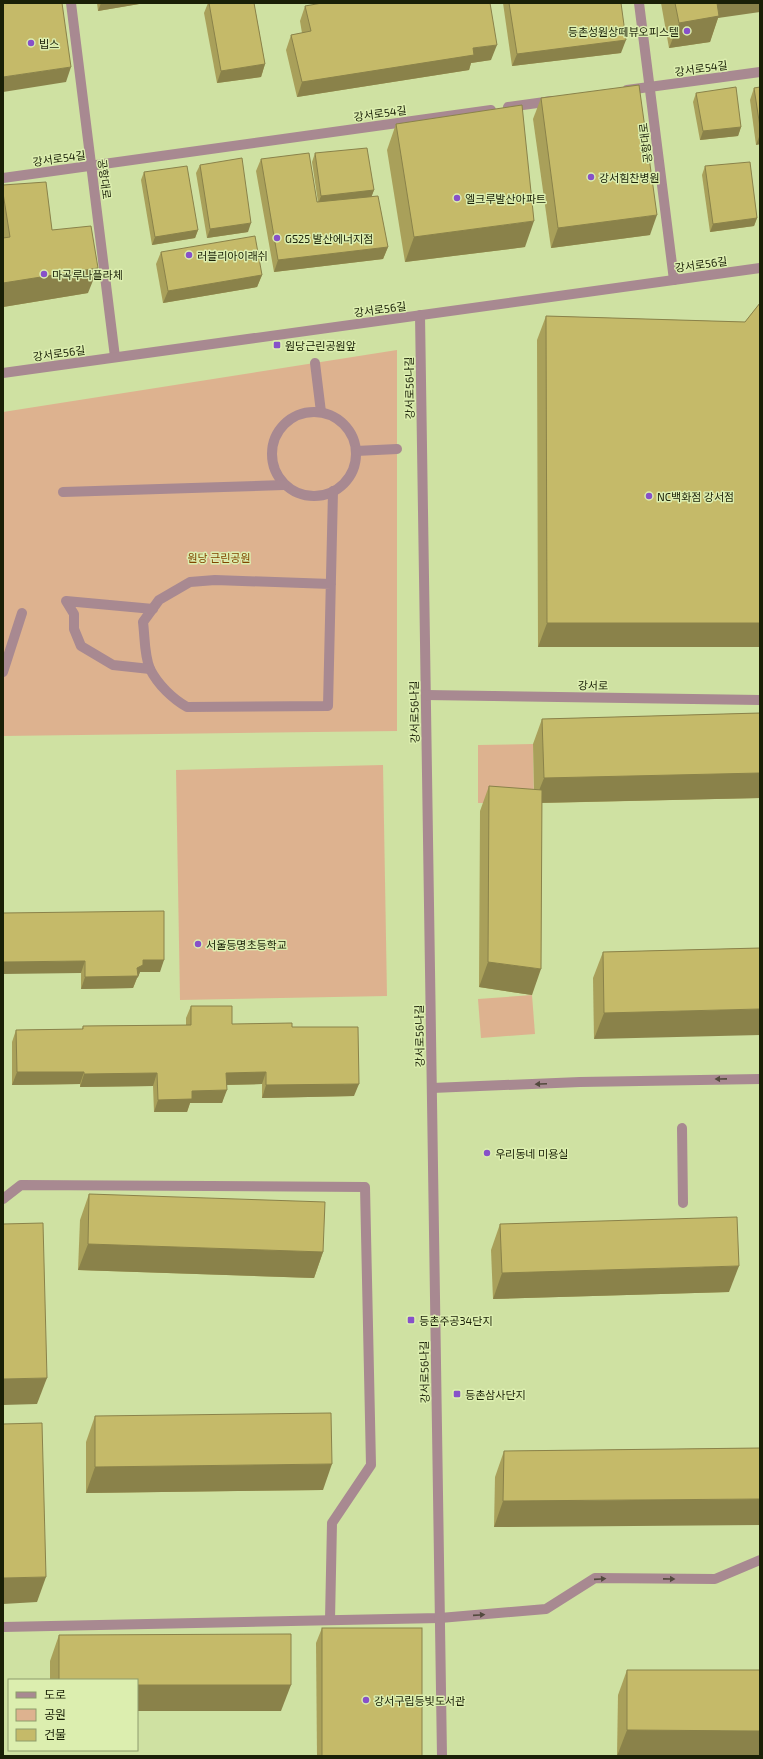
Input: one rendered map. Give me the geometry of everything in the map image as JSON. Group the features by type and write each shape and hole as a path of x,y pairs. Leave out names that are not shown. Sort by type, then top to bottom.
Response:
{"street":[{"name":"공항대로","path":"71,3 115,357"},
{"name":"공항대로","path":"639,3 674,280"},
{"name":"강서로54길","path":"619,92 760,72"},
{"name":"강서로54길","path":"3,178 564,99"},
{"name":"강서로56길","path":"3,373 760,268"},
{"name":"강서로56나길","path":"420,315 442,1756"},
{"path":"315,363 321,412"},
{"path":"307,412 321,412 334,417 345,425 353,437 356,451 355,463 351,475 343,485 333,492 321,496 308,496 295,492 284,485 276,474 272,461 272,448 276,435 283,424 294,416 307,412"},
{"path":"356,451 397,449"},
{"path":"63,492 284,485"},
{"path":"331,584 215,580 190,582 159,600 143,622 146,651 150,669 175,700 188,707 328,706 331,584 333,492"},
{"path":"150,669 113,665 81,646 74,629 74,614 66,601 153,609"},
{"path":"3,672 22,613"},
{"name":"강서로","path":"426,695 760,700"},
{"path":"432,1088 580,1082 760,1079"},
{"path":"682,1128 683,1203"},
{"path":"3,1198 21,1185 366,1187 371,1465 332,1524 330,1620"},
{"path":"3,1627 440,1618 546,1609 595,1578 715,1579 760,1560"}],"green space":[{"name":"원당 근린공원","path":"397,350 397,731 3,736 3,412"},
{"path":"533,744 534,803 478,803 478,745"},
{"path":"383,765 387,996 180,1000 176,770"},
{"path":"532,995 535,1034 481,1038 478,999"}],"building":[{"name":"빕스","path":"3,3 62,3 71,67 3,77"},
{"path":"209,3 254,3 265,64 221,71"},
{"path":"322,3 490,3 497,45 473,48 474,55 302,82 291,35 311,31 305,6"},
{"path":"509,3 621,3 626,40 517,54"},
{"path":"675,3 717,3 719,16 679,23"},
{"name":"강서힘찬병원","path":"639,85 657,215 558,228 541,98"},
{"path":"736,87 741,127 703,131 696,93"},
{"path":"760,87 760,127 754,88"},
{"name":"엘크루발산아파트","path":"522,105 534,221 414,237 396,124"},
{"path":"367,148 374,190 321,196 315,153"},
{"path":"309,153 317,202 378,196 388,247 278,260 261,159"},
{"path":"242,158 251,223 210,229 200,165"},
{"path":"750,162 757,218 713,224 705,166"},
{"path":"187,166 198,230 155,237 144,172"},
{"path":"46,182 52,230 91,226 98,268 3,283 3,238 10,237 3,185"},
{"path":"255,236 262,275 168,291 161,252"},
{"name":"NC백화점 강서점","path":"760,303 760,623 547,623 546,316 745,322"},
{"path":"760,713 760,773 544,778 542,719"},
{"path":"489,786 542,790 541,969 488,962"},
{"path":"164,911 164,960 143,960 143,965 137,968 138,976 85,977 85,961 3,962 3,913"},
{"path":"760,948 760,1009 604,1013 603,952"},
{"path":"191,1006 232,1006 232,1024 292,1023 292,1027 358,1027 359,1084 266,1085 266,1072 226,1073 227,1090 192,1091 192,1099 158,1100 157,1073 84,1074 84,1072 17,1072 16,1030 83,1029 83,1026 191,1025"},
{"path":"89,1194 325,1202 323,1252 88,1244"},
{"path":"737,1217 739,1266 502,1273 500,1224"},
{"path":"43,1223 47,1378 3,1379 3,1224"},
{"path":"331,1413 332,1464 95,1467 95,1416"},
{"path":"42,1423 46,1577 3,1578 3,1424"},
{"path":"760,1448 760,1499 503,1501 504,1451"},
{"name":"강서구립등빛도서관","path":"322,1628 422,1628 422,1756 322,1756"},
{"path":"291,1634 291,1685 138,1685 138,1679 59,1679 59,1635"},
{"path":"627,1670 760,1670 760,1731 627,1730"}],"place":[{"name":"등촌성원상떼뷰오피스텔","path":"687,31"},
{"name":"빕스","path":"31,43"},
{"name":"강서힘찬병원","path":"591,177"},
{"name":"엘크루발산아파트","path":"457,198"},
{"name":"GS25 발산에너지점","path":"277,238"},
{"name":"러블리아이래쉬","path":"189,255"},
{"name":"마곡루나플라체","path":"44,274"},
{"name":"원당근린공원앞","path":"277,345"},
{"name":"NC백화점 강서점","path":"649,496"},
{"name":"서울등명초등학교","path":"198,944"},
{"name":"우리동네 미용실","path":"487,1153"},
{"name":"등촌주공34단지","path":"411,1320"},
{"name":"등촌삼사단지","path":"457,1394"},
{"name":"강서구립등빛도서관","path":"366,1700"}]}
